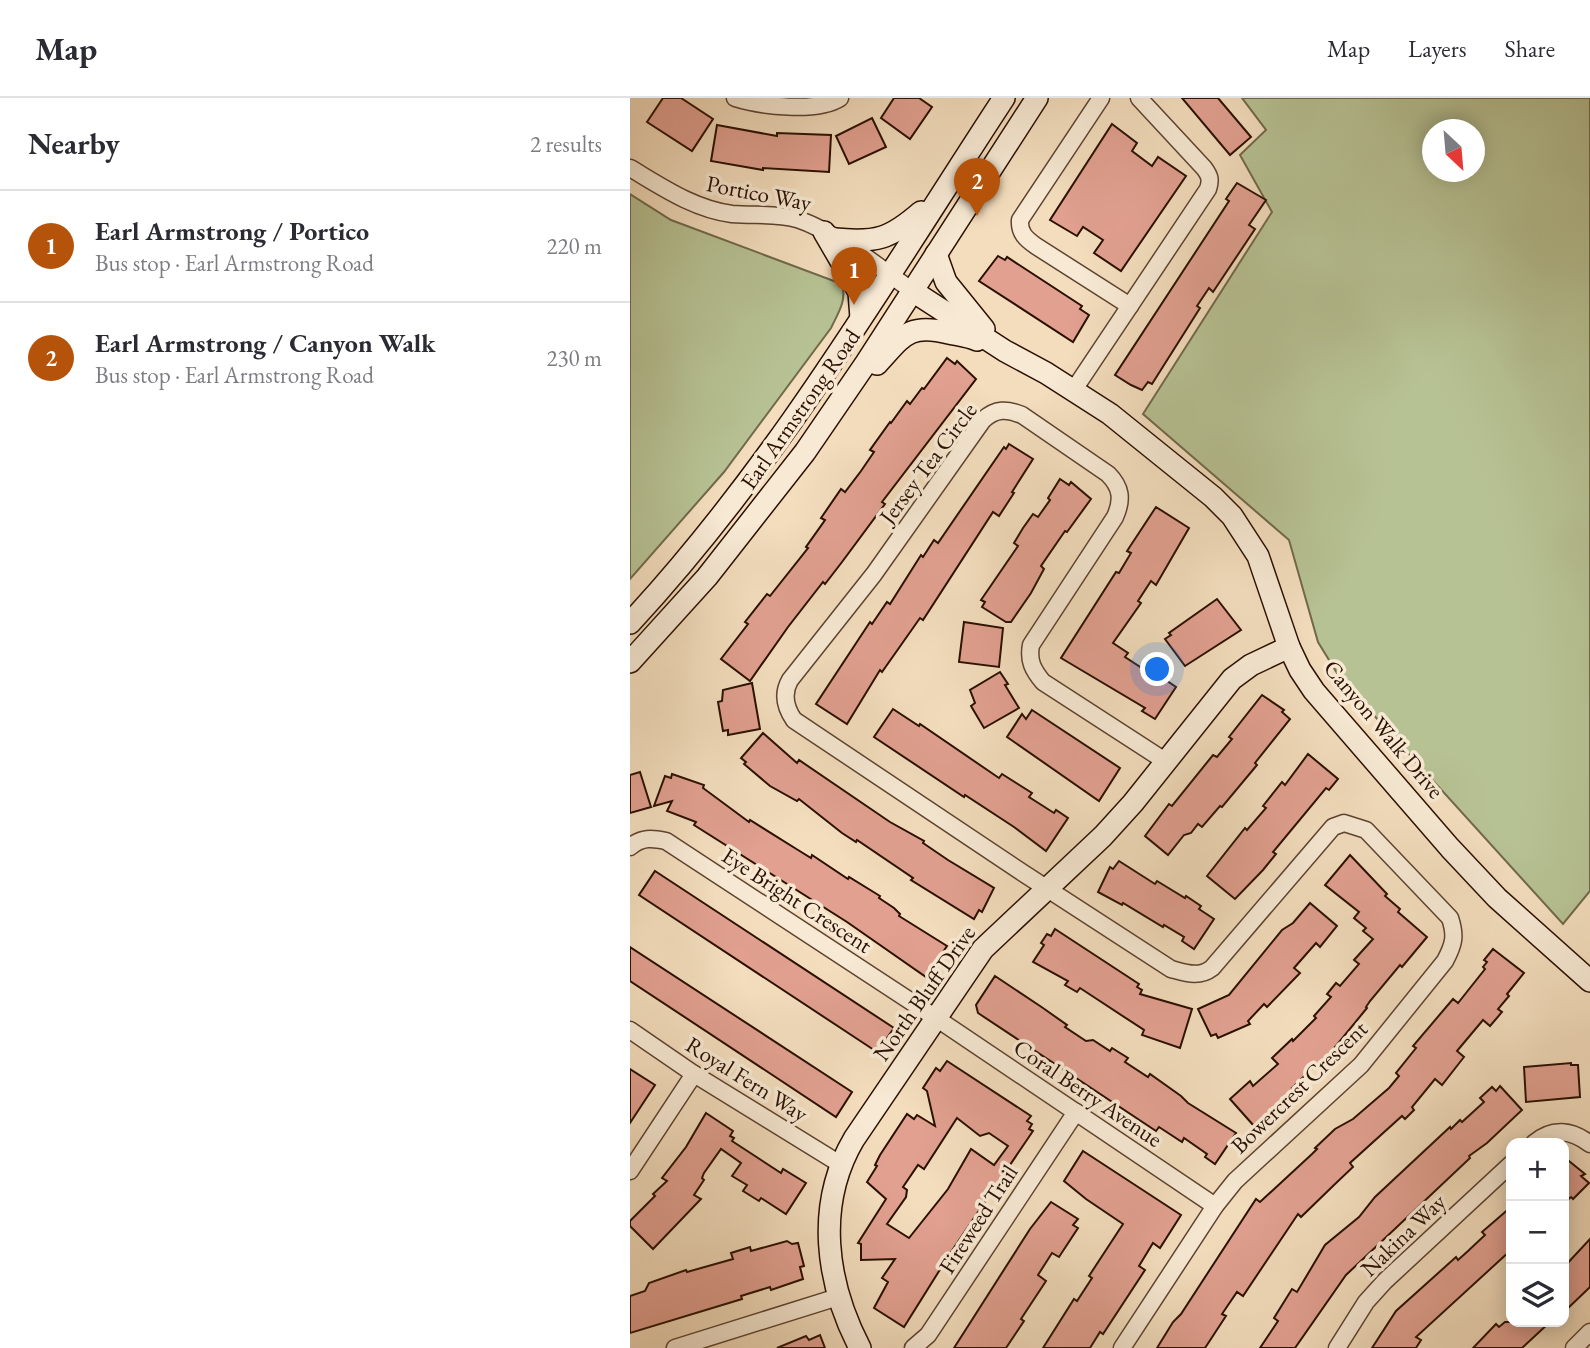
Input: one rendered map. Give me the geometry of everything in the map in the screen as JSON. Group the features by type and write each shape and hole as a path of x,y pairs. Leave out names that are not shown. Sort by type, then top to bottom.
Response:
{"main road":[{"name":"Earl Armstrong Road","path":"630,623 714,526 751,478 861,318 1003,98"},
{"name":"Earl Armstrong Road","path":"630,662 748,528 866,363 1037,98"},
{"path":"830,235 866,242 888,236 902,228 939,197"},
{"path":"830,235 856,285 861,318"},
{"path":"936,254 942,276 951,290 1005,351"},
{"name":"Canyon Walk Drive","path":"911,290 1128,427 1232,516 1258,556 1289,647 1314,691 1497,898 1590,981"},
{"path":"834,408 897,342 911,332 930,328 972,338 1005,351"},
{"name":"North Bluff Drive","path":"860,1348 838,1297 831,1266 830,1238 832,1202 840,1164 854,1139 983,950 1110,828 1133,803 1216,697 1239,673 1289,647"}],"street":[{"path":"735,98 755,104 822,106 840,98"},
{"path":"1101,98 1020,220 1020,226 1025,237 1036,246 1130,306"},
{"path":"1073,391 1208,189 1210,182 1204,168 1139,98"},
{"name":"Portico Way","path":"630,168 701,207 734,214 788,217 814,226 911,290"},
{"name":"Jersey Tea Circle","path":"1046,888 800,724 790,714 784,694 790,681 874,574 983,420 996,411 1009,410 1022,415 1108,474 1121,495 1115,517 1031,645 1029,654 1033,669 1043,682 1165,761"},
{"name":"Bowercrest Crescent","path":"1046,888 1171,968 1195,975 1206,973 1218,963 1333,827 1344,822 1366,830 1450,918 1455,933 1454,945 1445,961 1361,1065 1235,1181 1215,1206 1122,1348"},
{"name":"Eye Bright Crescent","path":"630,847 650,838 666,841 936,1018"},
{"name":"Coral Berry Avenue","path":"936,1018 1215,1206"},
{"name":"Royal Fern Way","path":"630,1030 694,1074 840,1164"},
{"path":"630,1171 694,1074"},
{"name":"Fireweed Trail","path":"913,1348 928,1335 1076,1112"},
{"path":"1542,1138 1550,1133 1565,1132 1578,1135 1590,1144"},
{"name":"Nakina Way","path":"1337,1348 1366,1302 1385,1281 1506,1169"},
{"path":"675,1348 838,1297"},
{"path":"1574,1348 1590,1332"}],"green space":[{"path":"1242,98 1590,98 1590,891 1563,924 1340,678 1318,642 1289,540 1143,414 1272,212 1240,155 1266,130"},
{"path":"630,194 671,220 842,284 843,296 831,328 724,472 630,579"}],"building":[{"path":"663,98 681,98 713,119 692,151 647,122"},
{"path":"894,98 919,98 932,107 910,139 881,118"},
{"path":"1182,98 1218,98 1251,137 1230,155"},
{"path":"872,118 886,147 849,164 836,136"},
{"path":"1112,124 1137,143 1132,151 1152,166 1158,157 1186,176 1121,271 1094,253 1103,240 1083,227 1077,236 1050,220"},
{"path":"717,125 777,136 777,133 831,135 829,172 763,170 711,161"},
{"path":"1237,183 1266,200 1249,225 1255,229 1213,292 1209,288 1197,306 1200,308 1152,384 1148,382 1142,390 1131,385 1115,375 1229,201 1226,199"},
{"path":"998,256 1005,260 1007,257 1082,306 1080,309 1089,315 1073,342 979,281"},
{"path":"947,358 955,364 957,361 976,379 882,502 885,504 842,562 788,627 750,681 721,659 748,624 745,622 767,594 770,596 808,548 806,547 825,520 821,518 841,489 845,492 861,471 874,452 870,450 890,422 907,401 910,404 922,388 924,389"},
{"path":"1009,444 1033,459 1012,492 1014,493 999,516 993,512 923,620 920,618 882,672 880,670 847,724 816,704 870,622 872,624 887,602 890,604 921,555 923,557 934,540 938,543 1004,447 1006,449"},
{"path":"1060,479 1069,485 1071,482 1091,499 1041,566 1044,569 1011,622 1006,622 982,607 985,602 981,600 1018,546 1014,543 1023,528 1033,514 1038,517"},
{"path":"1156,507 1189,528 1156,585 1151,581 1138,601 1141,603 1113,643 1128,653 1125,657 1176,687 1155,719 1142,711 1145,708 1061,658 1116,572 1119,573 1131,553 1127,551"},
{"path":"1217,599 1241,630 1185,666 1165,639 1171,635 1169,633"},
{"path":"964,622 1003,628 999,667 959,662"},
{"path":"1000,672 1019,708 984,728 971,706 975,703 970,690"},
{"path":"752,683 760,729 728,735 728,730 723,731 718,702 722,701 723,690"},
{"path":"1262,695 1284,710 1282,712 1290,719 1222,807 1220,806 1202,827 1198,824 1191,833 1184,835 1168,855 1145,836 1169,804 1172,806 1213,755 1217,757 1232,739 1229,737"},
{"path":"893,709 919,726 920,724 999,778 1002,774 1032,793 1029,797 1054,813 1056,810 1068,818 1046,851 1014,827 874,737"},
{"path":"1032,710 1120,768 1099,801 1007,737 1022,714 1026,719"},
{"path":"763,733 797,763 799,760 994,888 982,912 979,910 974,919 911,880 913,878 857,840 856,842 842,833 799,799 797,801 770,786 744,764 746,762 741,758"},
{"path":"1308,754 1338,779 1329,790 1326,788 1273,852 1276,854 1263,870 1235,899 1207,876 1245,828 1247,830 1266,808 1263,806 1282,782 1285,785"},
{"path":"640,772 651,807 630,813 630,775"},
{"path":"672,774 704,785 703,788 749,822 750,820 811,858 812,855 880,896 879,898 900,914 899,916 947,946 936,969 934,965 926,977 847,922 694,825 696,822 667,811 672,801 654,806 665,776 671,778"},
{"path":"1350,855 1387,894 1385,896 1400,909 1398,912 1427,937 1370,1001 1335,1047 1337,1050 1321,1066 1318,1063 1292,1088 1295,1091 1254,1126 1230,1099 1250,1081 1253,1086 1278,1064 1272,1058 1316,1018 1314,1016 1331,997 1327,994 1336,983 1340,986 1359,964 1354,960 1373,939 1363,931 1366,928 1354,918 1359,912 1325,885"},
{"path":"1119,861 1155,884 1157,881 1185,898 1186,896 1214,919 1194,949 1182,941 1184,937 1164,925 1163,927 1123,903 1122,905 1098,892 1110,867 1113,869"},
{"path":"655,871 894,1028 877,1052 639,895"},
{"path":"1310,903 1337,926 1320,947 1316,943 1294,968 1300,973 1267,1007 1264,1004 1248,1021 1250,1024 1218,1038 1216,1034 1211,1036 1198,1009 1229,995 1282,930 1293,923"},
{"path":"1055,929 1139,984 1137,987 1142,990 1140,994 1192,1009 1180,1048 1142,1035 1144,1030 1080,988 1077,992 1065,985 1068,981 1033,962 1044,945 1041,943 1047,934 1051,936"},
{"path":"630,947 852,1092 836,1117 630,981"},
{"path":"1493,949 1524,973 1507,994 1509,996 1498,1009 1502,1012 1490,1026 1483,1020 1457,1051 1464,1057 1442,1085 1435,1079 1405,1119 1402,1116 1350,1163 1353,1167 1301,1217 1298,1214 1243,1296 1237,1292 1222,1314 1226,1316 1205,1348 1157,1348 1256,1199 1260,1202 1335,1129 1353,1119 1389,1088 1399,1076 1396,1073 1416,1048 1413,1046 1453,999 1458,1003 1485,969 1483,967 1487,962 1484,960"},
{"path":"995,976 1086,1041 1093,1040 1110,1051 1112,1048 1128,1058 1125,1062 1148,1077 1150,1074 1188,1103 1236,1133 1215,1164 1205,1157 1207,1154 1184,1138 1182,1142 1159,1127 1156,1131 978,1013 976,1005"},
{"path":"947,1061 1031,1116 1027,1121 1032,1124 1029,1129 1033,1131 904,1327 874,1308 888,1282 882,1278 895,1259 861,1260 861,1244 858,1243 886,1199 867,1182 880,1155 907,1114 914,1119 917,1115 935,1126 927,1091 923,1088 936,1068 940,1071","holes":["957,1118 980,1136 989,1133 1008,1146 994,1165 971,1149 948,1189 909,1238 887,1224 906,1197 907,1190 903,1187 918,1165 924,1169"]},
{"path":"1571,1063 1578,1065 1580,1097 1526,1102 1524,1067"},
{"path":"630,1069 655,1085 630,1123"},
{"path":"1500,1086 1522,1110 1469,1156 1470,1158 1346,1275 1295,1348 1260,1348 1278,1321 1274,1318 1292,1289 1297,1292 1325,1245 1359,1217 1375,1197 1450,1127 1451,1129 1460,1120 1462,1122 1484,1102 1480,1098 1492,1087 1496,1091"},
{"path":"706,1113 733,1131 730,1136 734,1138 732,1141 781,1173 783,1169 806,1183 786,1214 761,1198 759,1201 743,1191 747,1185 732,1176 741,1163 721,1149 704,1173 704,1180 694,1195 701,1199 653,1249 630,1226 630,1221 667,1181 662,1178 686,1147"},
{"path":"1083,1151 1181,1215 1160,1248 1153,1243 1139,1266 1145,1270 1103,1334 1100,1332 1090,1348 1043,1348 1074,1299 1077,1301 1092,1278 1089,1276 1123,1224 1064,1181"},
{"path":"1569,1161 1585,1174 1581,1176 1589,1183 1573,1199 1569,1199"},
{"path":"1051,1202 1078,1219 1073,1225 1078,1228 1059,1257 1052,1253 1038,1275 1046,1281 1021,1319 1024,1321 1006,1348 954,1348 1030,1229"},
{"path":"1506,1211 1506,1255 1416,1337 1421,1340 1416,1348 1372,1348 1396,1311 1456,1257 1458,1260 1468,1251 1485,1235 1482,1232"},
{"path":"1590,1239 1590,1287 1569,1307 1569,1264"},
{"path":"787,1241 798,1243 804,1266 800,1267 803,1279 771,1290 770,1287 741,1296 742,1299 630,1333 630,1296 645,1291 649,1283 686,1270 687,1272 733,1259 731,1253 750,1247 751,1251"},
{"path":"1506,1322 1506,1327 1545,1327 1522,1348 1473,1348 1496,1324 1499,1327"},
{"path":"820,1335 825,1348 777,1348 806,1336 809,1340"}],"place":[{"name":"Earl Armstrong / Canyon Walk","path":"977,216"},
{"name":"Earl Armstrong / Portico","path":"854,305"}]}
